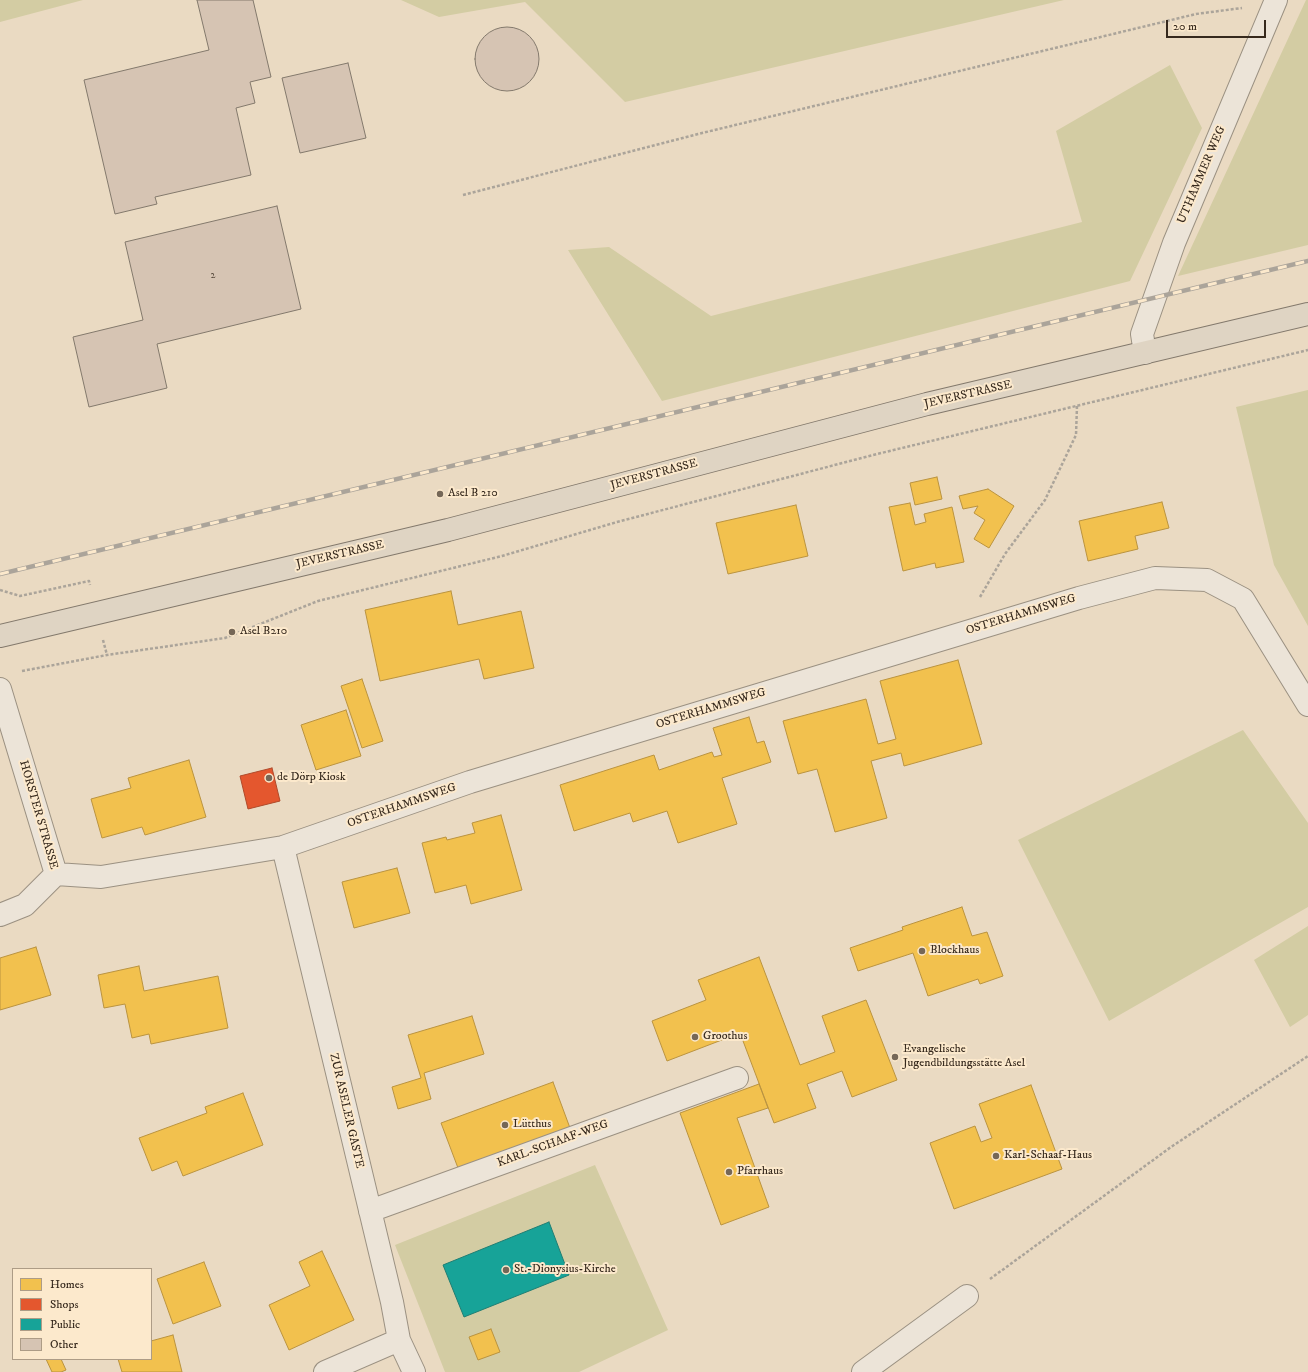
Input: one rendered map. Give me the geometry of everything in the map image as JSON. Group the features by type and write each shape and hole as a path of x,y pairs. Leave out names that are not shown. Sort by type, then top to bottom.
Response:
{"main road":[{"name":"JEVERSTRASSE","path":"0,636 448,530 919,406 1308,314"}],"street":[{"name":"UTHAMMER WEG","path":"1145,353 1142,334 1174,243 1275,1"},
{"name":"OSTERHAMMSWEG","path":"56,874 101,877 283,847 470,782 1079,598 1155,578 1207,580 1243,599 1308,705"},
{"name":"HORSTER STRASSE","path":"0,689 56,874 25,905 0,915"},
{"name":"ZUR ASELER GASTE","path":"283,847 392,1302 399,1340 414,1372"},
{"name":"KARL-SCHAAF-WEG","path":"370,1211 737,1078"},
{"path":"863,1372 967,1296"},
{"path":"325,1372 399,1340"}],"path":[{"path":"463,195 698,134 1196,14 1275,1"},
{"path":"15,672 107,655 225,638 318,601 502,556 617,522 866,457 1308,350"},
{"path":"962,633 974,608 1005,554 1045,500 1076,435 1077,406"},
{"path":"967,1296 1171,1147 1308,1056"}],"shaded area":[{"path":"0,0 83,0 0,22"},
{"path":"401,0 1064,0 625,102 525,2 439,17"},
{"path":"1306,0 1308,0 1308,245 1178,276"},
{"path":"1170,65 1202,128 1130,281 662,401 568,250 609,247 711,316 1082,222 1056,131"},
{"path":"1308,390 1308,626 1274,565 1236,407"},
{"path":"1243,730 1308,823 1308,907 1109,1021 1018,840"},
{"path":"1308,926 1308,1015 1290,1027 1254,960"},
{"path":"595,1165 668,1330 579,1372 445,1372 395,1245"}],"building: Homes":[{"path":"937,477 942,499 915,505 910,483"},
{"path":"988,489 1014,506 989,548 974,539 985,520 974,513 978,506 963,509 959,496"},
{"path":"1162,502 1169,528 1135,536 1138,549 1088,561 1079,521"},
{"path":"910,503 915,525 926,522 924,514 952,507 964,562 936,568 935,563 903,571 889,507"},
{"path":"796,505 808,556 728,574 716,523"},
{"path":"451,591 458,625 521,611 534,668 484,679 479,659 380,681 365,610"},
{"path":"958,660 982,744 904,766 901,753 871,761 887,818 835,832 817,769 798,774 783,721 866,699 878,744 896,739 880,681"},
{"path":"362,679 383,741 362,748 341,686"},
{"path":"346,710 361,756 316,770 301,725"},
{"path":"749,717 757,743 764,741 771,762 722,778 737,824 678,843 667,811 633,822 630,813 574,831 560,785 654,755 659,770 712,752 714,757 722,755 713,728"},
{"path":"189,760 206,817 145,835 142,827 102,838 91,799 131,788 128,778"},
{"path":"501,815 522,890 471,904 466,885 435,893 422,843 446,837 447,840 475,833 472,823"},
{"path":"397,868 410,913 354,928 342,882"},
{"name":"Blockhaus","path":"962,907 972,936 987,932 1003,976 980,984 978,979 928,996 913,953 858,971 850,948 903,930 902,927"},
{"path":"36,947 51,995 0,1010 0,958"},
{"name":"Groothus","path":"759,957 800,1065 835,1052 822,1016 866,1000 897,1080 852,1097 842,1071 807,1084 816,1108 774,1123 740,1033 667,1061 652,1021 706,1000 698,980"},
{"path":"139,966 144,991 218,976 228,1028 151,1044 149,1034 132,1038 125,1004 104,1008 98,975"},
{"path":"472,1016 484,1054 424,1073 431,1099 398,1109 392,1087 421,1078 408,1035"},
{"name":"Lütthus","path":"553,1082 570,1128 458,1168 441,1123"},
{"name":"Pfarrhaus","path":"759,1084 768,1108 737,1118 769,1207 721,1225 680,1113"},
{"name":"Karl-Schaaf-Haus","path":"1031,1085 1062,1169 954,1209 930,1143 975,1126 981,1142 992,1138 979,1104"},
{"path":"243,1093 263,1145 183,1176 177,1161 152,1171 139,1138 207,1113 205,1107"},
{"path":"322,1251 354,1320 289,1350 269,1305 310,1286 299,1262"},
{"path":"204,1262 221,1306 173,1324 157,1279"},
{"path":"491,1329 500,1352 478,1360 469,1337"},
{"path":"173,1335 182,1372 122,1372 118,1360 152,1360 152,1341"},
{"path":"46,1360 61,1360 66,1370 61,1372 52,1372"}],"building: Shops":[{"path":"272,768 280,801 248,809 240,776"}],"building: Public":[{"name":"St.-Dionysius-Kirche","path":"549,1222 569,1275 464,1317 443,1265"}],"building: Other":[{"path":"197,0 253,0 271,77 250,82 255,103 236,108 251,175 155,197 157,204 115,214 84,80 209,50"},
{"path":"507,27 525,33 533,41 539,59 533,77 525,85 507,91 489,85 481,77 475,59 481,41 489,33"},
{"path":"348,63 366,138 300,153 282,78"},
{"path":"277,206 301,309 157,344 167,388 89,407 73,337 143,320 125,242"}],"railway":[{"path":"0,574 1308,261"}],"place":[{"name":"Asel B 210","path":"440,494"},
{"name":"Asel B210","path":"232,632"},
{"name":"de Dörp Kiosk","path":"269,778"},
{"name":"Blockhaus","path":"922,951"},
{"name":"Groothus","path":"695,1037"},
{"name":"Evangelische Jugendbildungsstätte Asel","path":"895,1057"},
{"name":"Lütthus","path":"505,1125"},
{"name":"Karl-Schaaf-Haus","path":"996,1156"},
{"name":"Pfarrhaus","path":"729,1172"},
{"name":"St.-Dionysius-Kirche","path":"506,1270"}]}
